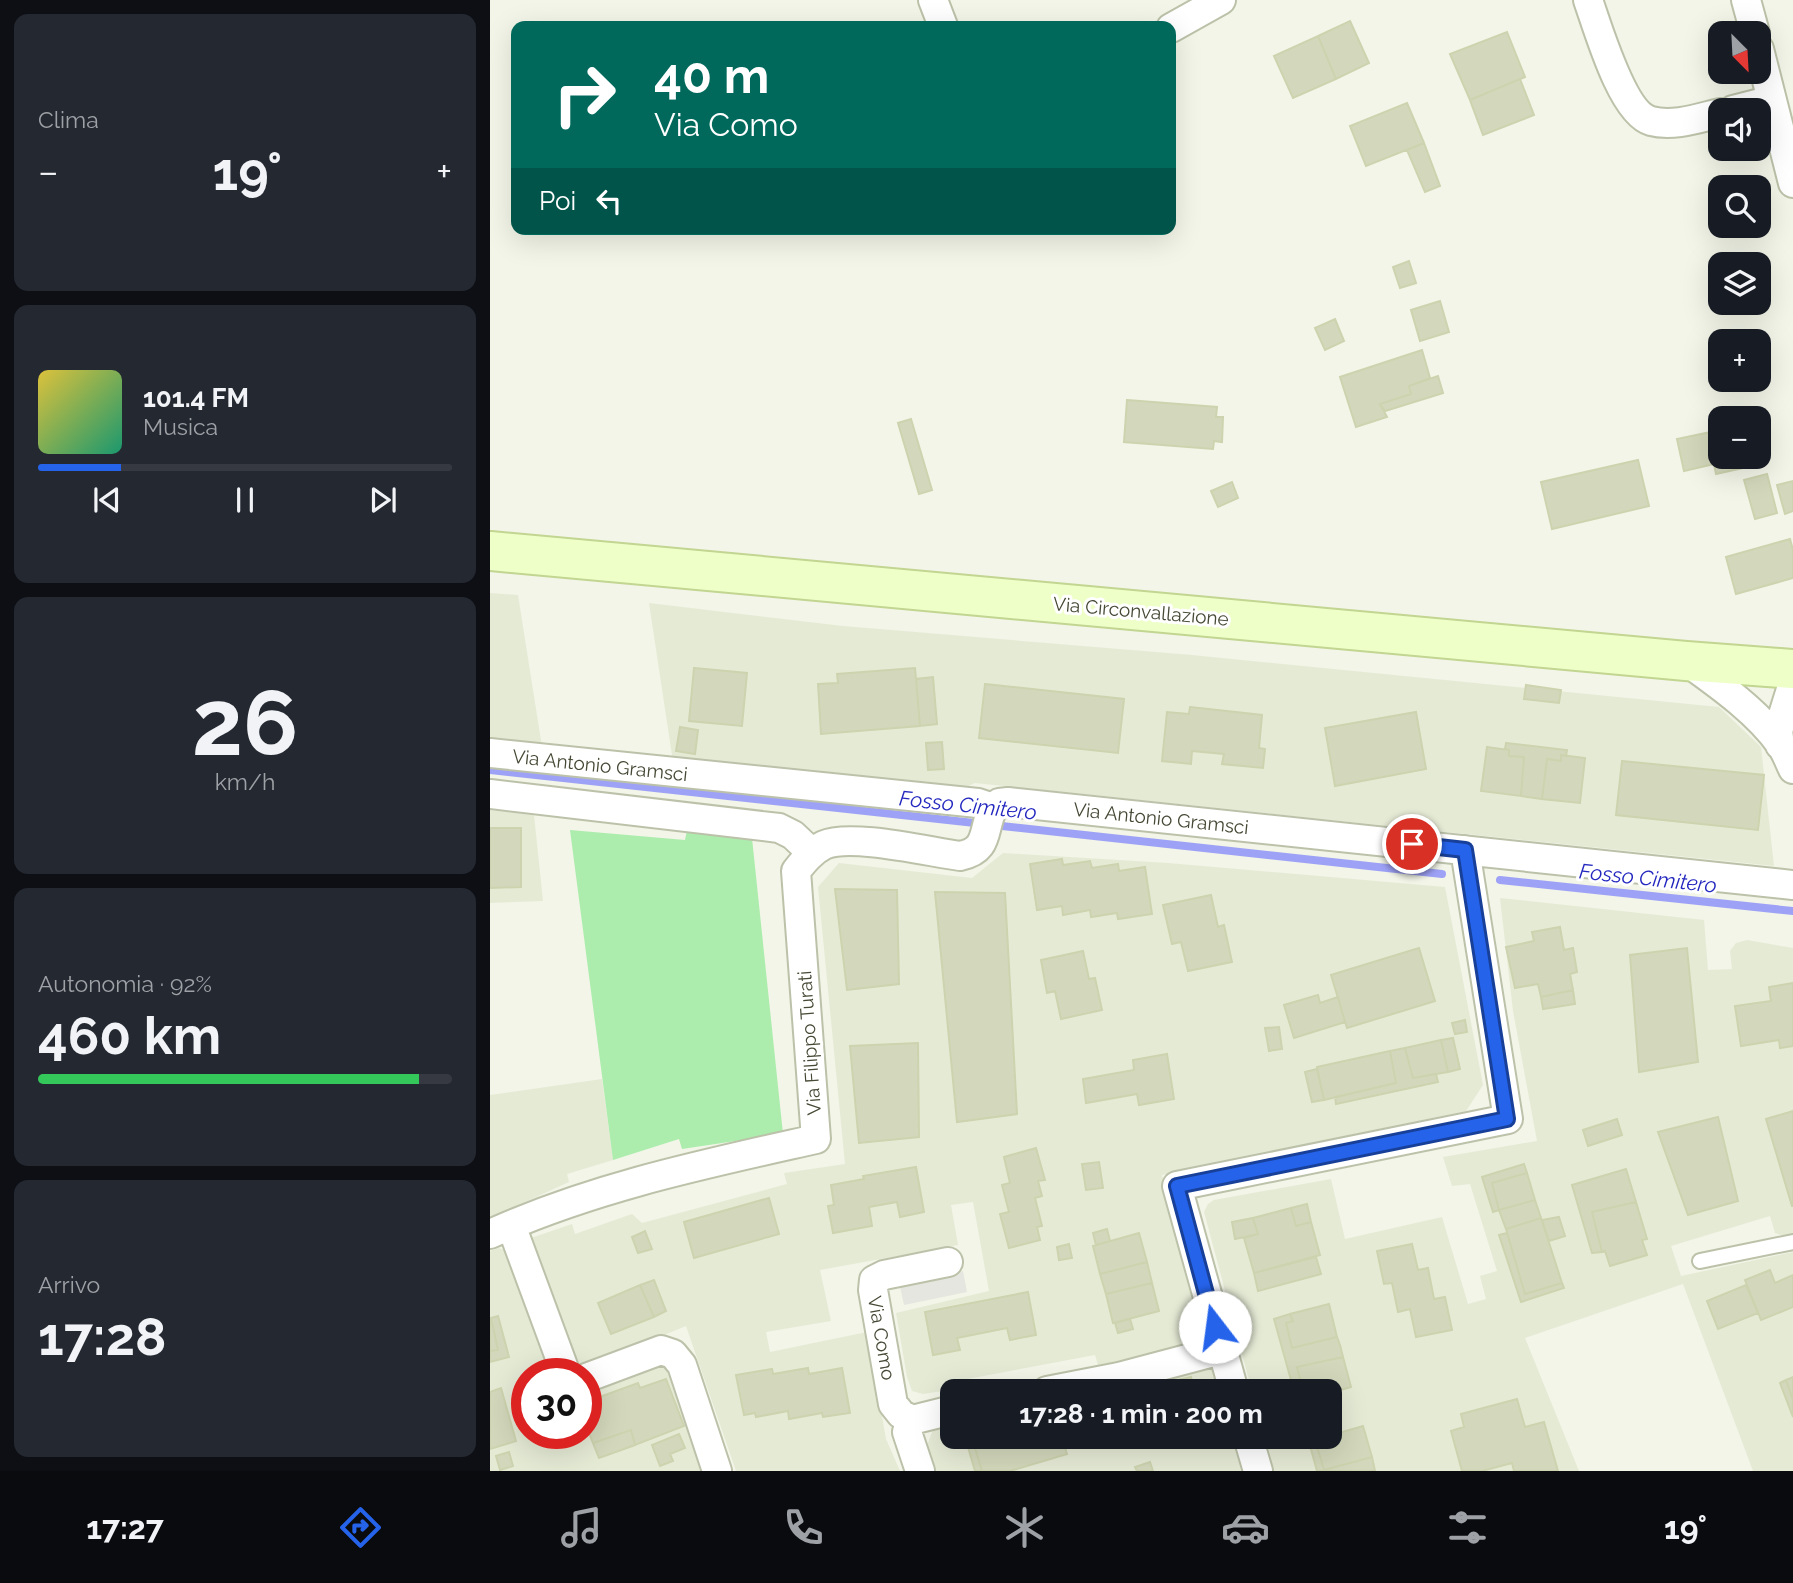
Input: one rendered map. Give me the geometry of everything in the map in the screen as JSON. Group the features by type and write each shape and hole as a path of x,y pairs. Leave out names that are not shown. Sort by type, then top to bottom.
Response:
{"main road":[{"name":"Via Circonvallazione","path":"490,551 1793,669"}],"street":[{"path":"933,0 941,21"},
{"path":"1176,25 1221,0"},
{"path":"1588,0 1615,72 1629,103 1641,118 1654,122 1681,122 1708,116"},
{"path":"1746,0 1752,21"},
{"path":"1768,84 1793,183"},
{"path":"1686,661 1722,687 1780,744"},
{"path":"1793,683 1778,732 1780,744 1793,769"},
{"name":"Via Antonio Gramsci","path":"490,753 978,803 991,812 999,803 1008,802 1793,885"},
{"path":"490,794 779,828 793,835 812,853 823,846 848,840 960,856 973,854 982,844 991,812"},
{"path":"1230,1379 1177,1186 1507,1119 1465,850"},
{"name":"Via Filippo Turati","path":"559,1358 500,1230 582,1198 654,1176 816,1139 796,871 812,853"},
{"name":"Via Como","path":"912,1420 901,1414 893,1404 873,1290 874,1280 884,1275 948,1262"},
{"path":"602,1372 661,1350 673,1354 682,1365 717,1471"},
{"path":"1109,1379 1221,1350"},
{"path":"920,1471 907,1432 912,1420 940,1413"},
{"path":"1252,1449 1258,1471"}],"lane":[{"path":"1700,1261 1793,1242"}],"shaded area":[{"path":"490,593 518,595 542,747 490,742"},
{"path":"649,603 843,626 1192,655 1719,707 1761,747 1774,866 975,783 950,794 673,762"},
{"path":"490,810 534,815 543,901 490,903"},
{"path":"1003,853 1168,863 1445,887 1483,1085 1466,1111 1162,1175 1200,1332 1194,1344 1099,1368 1095,1355 967,1379 940,1379 940,1391 923,1394 912,1391 907,1377 896,1313 989,1291 973,1202 951,1205 958,1245 820,1270 831,1321 766,1332 770,1352 867,1332 886,1439 900,1471 736,1471 686,1326 602,1361 602,1358 569,1358 531,1238 572,1224 575,1234 632,1214 642,1223 787,1184 784,1173 845,1164 818,887 839,863 972,878"},
{"path":"1500,898 1704,920 1708,970 1732,969 1730,951 1736,943 1747,940 1793,948 1793,1234 1784,1236 1775,1233 1770,1216 1671,1246 1681,1276 1793,1252 1793,1471 1753,1471 1683,1284 1525,1338 1579,1471 1274,1471 1268,1449 1342,1449 1342,1379 1249,1379 1204,1212 1208,1204 1214,1200 1331,1179 1345,1239 1442,1217 1468,1304 1486,1299 1480,1276 1497,1271 1470,1184 1452,1186 1443,1157 1537,1141 1513,1011"},
{"path":"602,1079 613,1160 567,1174 569,1182 490,1218 490,1095"},
{"path":"499,1248 508,1252 546,1358 511,1358 511,1449 602,1449 602,1383 659,1361 669,1366 706,1471 490,1471 490,1251"},
{"path":"963,1271 967,1292 904,1305 899,1282"},
{"path":"1211,1366 1215,1379 1152,1379"},
{"path":"940,1426 940,1449 1236,1449 1242,1471 933,1471 925,1451 934,1427"}],"green space":[{"path":"570,830 685,840 687,830 752,838 783,1134 682,1149 679,1139 613,1160"}],"building":[{"path":"1350,21 1369,63 1336,79 1318,36"},
{"path":"1507,32 1525,77 1470,100 1450,54"},
{"path":"1318,36 1336,79 1293,98 1274,56"},
{"path":"1520,79 1534,115 1483,135 1470,100"},
{"path":"1407,103 1424,143 1366,166 1350,126"},
{"path":"1424,143 1440,186 1425,192 1407,150"},
{"path":"1409,261 1416,283 1400,288 1393,267"},
{"path":"1440,301 1449,332 1420,341 1411,310"},
{"path":"1335,319 1344,341 1325,350 1315,328"},
{"path":"1422,350 1430,378 1409,386 1411,394 1380,404 1387,417 1356,427 1340,377"},
{"path":"1438,376 1443,393 1385,411 1380,404 1411,394 1409,386"},
{"path":"1127,400 1217,407 1216,417 1223,417 1222,442 1214,441 1213,449 1124,442"},
{"path":"911,419 932,490 919,494 898,423"},
{"path":"1708,433 1708,465 1684,471 1677,439"},
{"path":"1638,460 1649,506 1552,529 1541,482"},
{"path":"1715,469 1738,469 1716,474"},
{"path":"1767,474 1777,513 1755,519 1744,480"},
{"path":"1793,481 1793,511 1785,514 1777,485"},
{"path":"1232,482 1238,498 1218,507 1211,491"},
{"path":"1790,539 1793,550 1793,578 1736,594 1726,557"},
{"path":"694,668 747,673 742,726 689,721"},
{"path":"915,668 920,726 821,734 818,684 838,683 837,674"},
{"path":"933,677 937,724 920,726 916,679"},
{"path":"985,684 1124,699 1118,753 979,738"},
{"path":"1526,685 1561,690 1559,703 1524,699"},
{"path":"1190,707 1262,715 1259,748 1265,749 1263,768 1222,764 1224,754 1192,751 1191,764 1162,761 1167,712 1189,714"},
{"path":"1416,712 1426,769 1335,786 1325,728"},
{"path":"680,727 698,730 695,754 676,751"},
{"path":"942,742 944,769 928,770 926,743"},
{"path":"1506,743 1567,750 1566,756 1561,755 1561,761 1547,759 1542,799 1521,796 1524,757 1509,756 1509,750 1505,749"},
{"path":"1487,747 1509,750 1509,756 1524,757 1521,796 1481,791"},
{"path":"1561,755 1585,758 1580,803 1542,799 1547,759 1561,761"},
{"path":"1622,761 1764,775 1758,830 1616,815"},
{"path":"490,828 521,828 521,887 490,888"},
{"path":"1062,859 1063,865 1090,861 1092,868 1118,864 1119,871 1145,867 1152,914 1118,919 1117,913 1091,917 1090,910 1063,915 1062,906 1037,910 1030,864"},
{"path":"835,889 897,890 899,984 847,990"},
{"path":"935,892 1005,893 1017,1114 957,1122"},
{"path":"1211,895 1218,927 1224,925 1232,962 1188,971 1181,942 1172,944 1163,905"},
{"path":"1560,927 1564,950 1573,948 1577,972 1570,974 1573,990 1541,997 1538,984 1515,988 1506,947 1534,941 1532,932"},
{"path":"1419,948 1435,1001 1347,1028 1331,975"},
{"path":"1687,948 1698,1062 1639,1072 1630,955"},
{"path":"1083,951 1089,979 1095,978 1102,1010 1061,1019 1055,991 1047,993 1041,960"},
{"path":"1793,983 1793,1046 1780,1048 1779,1040 1741,1046 1735,1006 1771,1001 1769,987"},
{"path":"1573,990 1575,1004 1543,1009 1541,997"},
{"path":"1318,995 1320,1003 1338,997 1345,1022 1294,1038 1284,1005"},
{"path":"1465,1020 1467,1032 1455,1034 1452,1023"},
{"path":"1279,1027 1282,1049 1269,1051 1265,1028"},
{"path":"1453,1038 1460,1069 1448,1072 1441,1040"},
{"path":"1441,1040 1448,1072 1413,1078 1405,1048"},
{"path":"918,1043 919,1137 859,1143 850,1046"},
{"path":"1405,1048 1413,1078 1436,1074 1438,1082 1336,1104 1335,1097 1396,1083 1390,1051"},
{"path":"1390,1051 1396,1083 1324,1100 1317,1067"},
{"path":"1167,1054 1174,1099 1139,1105 1137,1094 1086,1103 1083,1079 1134,1070 1133,1060"},
{"path":"1317,1069 1324,1100 1312,1102 1305,1072"},
{"path":"1793,1111 1793,1206 1792,1206 1766,1119"},
{"path":"1718,1117 1738,1201 1688,1215 1658,1132"},
{"path":"1617,1119 1622,1135 1588,1146 1583,1130"},
{"path":"1036,1148 1045,1180 1038,1181 1042,1196 1035,1198 1042,1226 1037,1227 1040,1240 1009,1248 1000,1214 1009,1212 1002,1185 1010,1183 1004,1157"},
{"path":"1099,1162 1103,1188 1086,1190 1082,1164"},
{"path":"1524,1164 1527,1173 1492,1183 1499,1210 1493,1212 1482,1177"},
{"path":"916,1167 924,1212 900,1217 897,1202 869,1207 872,1226 833,1233 828,1206 834,1205 831,1185 864,1179 863,1176"},
{"path":"1626,1169 1636,1202 1592,1212 1602,1252 1592,1253 1572,1185"},
{"path":"1527,1173 1535,1200 1499,1210 1492,1183"},
{"path":"769,1198 779,1234 694,1258 684,1222"},
{"path":"1535,1200 1541,1218 1506,1229 1499,1210"},
{"path":"1636,1202 1647,1239 1642,1240 1647,1255 1610,1266 1605,1251 1602,1252 1592,1212"},
{"path":"1307,1204 1311,1222 1296,1226 1291,1208"},
{"path":"1291,1208 1296,1226 1311,1222 1320,1255 1254,1273 1244,1238 1258,1234 1253,1218"},
{"path":"1559,1217 1565,1236 1549,1241 1542,1220"},
{"path":"1253,1218 1258,1234 1235,1239 1232,1222"},
{"path":"1541,1218 1562,1283 1525,1294 1506,1229"},
{"path":"1107,1229 1110,1241 1096,1245 1093,1233"},
{"path":"645,1231 652,1249 638,1253 632,1237"},
{"path":"1139,1233 1147,1262 1100,1274 1093,1246"},
{"path":"1507,1233 1525,1294 1562,1283 1564,1288 1521,1302 1499,1235"},
{"path":"1069,1244 1072,1258 1059,1260 1057,1247"},
{"path":"1412,1244 1418,1270 1428,1268 1434,1299 1445,1297 1452,1330 1416,1337 1410,1309 1398,1312 1392,1283 1384,1284 1377,1251"},
{"path":"1316,1257 1321,1274 1258,1291 1254,1273"},
{"path":"1147,1262 1152,1283 1106,1294 1100,1274"},
{"path":"1770,1270 1775,1283 1793,1275 1793,1307 1761,1320 1745,1280"},
{"path":"654,1280 666,1311 654,1317 640,1285"},
{"path":"1152,1283 1159,1311 1113,1323 1106,1294"},
{"path":"640,1285 654,1317 611,1334 598,1303"},
{"path":"1746,1285 1758,1313 1718,1329 1707,1301"},
{"path":"1028,1292 1036,1335 1010,1340 1007,1328 957,1338 960,1350 933,1355 925,1312"},
{"path":"1329,1304 1337,1337 1292,1348 1286,1323 1293,1321 1290,1314"},
{"path":"1290,1314 1293,1321 1286,1323 1292,1348 1337,1337 1343,1357 1297,1367 1300,1379 1291,1379 1274,1319"},
{"path":"498,1316 509,1357 490,1362 490,1351 498,1350 491,1318"},
{"path":"490,1318 498,1350 490,1351"},
{"path":"1130,1319 1133,1329 1118,1333 1115,1323"},
{"path":"1343,1357 1351,1387 1342,1390 1342,1379 1300,1379 1297,1367"},
{"path":"808,1368 809,1374 842,1368 850,1413 823,1417 822,1413 789,1419 788,1411 756,1417 755,1413 744,1415 736,1375 772,1369 773,1374"},
{"path":"1793,1377 1793,1400 1786,1380"},
{"path":"666,1379 684,1426 635,1445 631,1430 602,1440 602,1396 638,1383 640,1388"},
{"path":"1786,1380 1793,1400 1793,1417 1780,1383"},
{"path":"501,1388 511,1423 511,1443 490,1449 490,1392"},
{"path":"1517,1399 1525,1427 1544,1422 1558,1471 1514,1471 1512,1463 1482,1471 1462,1471 1451,1431 1464,1427 1461,1414"},
{"path":"1363,1426 1372,1457 1324,1470 1318,1449 1342,1449 1342,1432"},
{"path":"631,1430 635,1445 599,1458 595,1449 602,1449 602,1440"},
{"path":"679,1434 685,1448 670,1454 673,1461 660,1466 652,1445"},
{"path":"969,1449 975,1449 982,1471 975,1471"},
{"path":"975,1449 1066,1449 1067,1454 1010,1471 982,1471"},
{"path":"1311,1449 1318,1449 1324,1470 1372,1457 1375,1471 1317,1471"},
{"path":"509,1452 513,1466 500,1470 496,1456"},
{"path":"1150,1462 1153,1471 1137,1471 1135,1467"}],"waterway":[{"name":"Fosso Cimitero","path":"490,770 1442,874"},
{"name":"Fosso Cimitero","path":"1500,880 1793,911"}],"route":[{"path":"1215,1327 1177,1186 1507,1119 1465,850 1412,844"}]}
